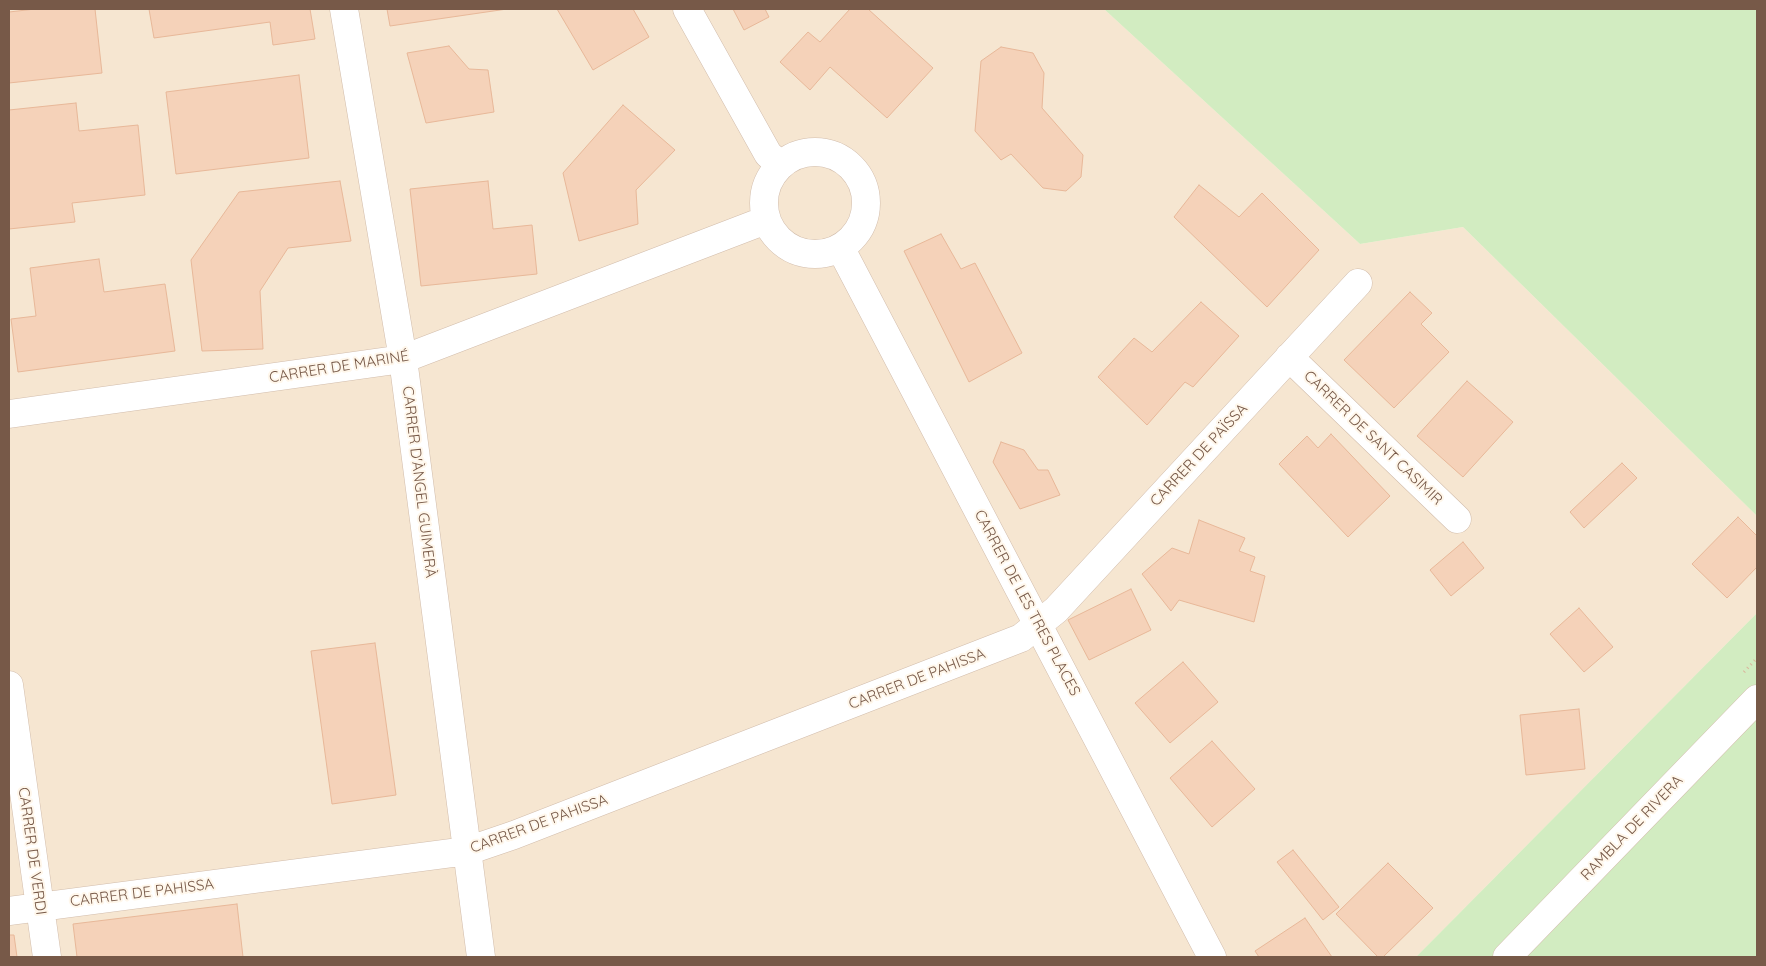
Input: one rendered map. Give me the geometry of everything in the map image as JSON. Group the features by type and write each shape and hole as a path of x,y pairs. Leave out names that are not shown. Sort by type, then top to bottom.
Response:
{"street":[{"name":"CARRER D'ÀNGEL GUIMERÀ","path":"344,9 403,359 481,957"},
{"path":"687,9 768,154 780,165"},
{"path":"820,152 840,158 857,172 866,192 866,214 857,234 841,249 824,254 806,254 789,248 775,236 766,220 763,201 768,182 780,165 798,154 820,152"},
{"name":"CARRER DE MARINÉ","path":"9,414 403,359 766,220"},
{"name":"CARRER DE LES TRES PLACES","path":"841,249 1212,957"},
{"name":"CARRER DE PAÏSSA","path":"1038,624 1056,610 1358,283"},
{"name":"CARRER DE SANT CASIMIR","path":"1289,357 1457,519"},
{"name":"CARRER DE PAHISSA","path":"9,911 467,851 514,835 1021,638 1038,624"},
{"name":"CARRER DE VERDI","path":"9,685 47,957"},
{"name":"RAMBLA DE RIVERA","path":"1506,957 1757,698"}],"shaded area":[{"path":"9,9 1104,9 1360,244 1463,227 1757,516 1757,613 1416,957 9,957"}],"green space":[{"path":"1104,9 1757,9 1757,516 1463,227 1360,244"},
{"path":"1757,613 1757,957 1416,957"}],"building":[{"path":"35,9 95,9 102,73 9,83 9,12"},
{"path":"149,9 310,9 315,39 273,45 270,22 154,38"},
{"path":"387,9 507,9 390,26"},
{"path":"557,9 633,9 649,37 593,70"},
{"path":"733,9 765,9 769,17 744,30"},
{"path":"850,9 868,9 933,68 887,118 830,67 810,90 780,62 808,32 820,42"},
{"path":"449,46 469,69 488,70 494,112 426,123 407,53"},
{"path":"1001,47 1033,53 1044,73 1042,108 1083,155 1081,177 1066,191 1043,188 1011,154 1001,160 975,131 981,61"},
{"path":"299,75 309,158 176,174 166,92"},
{"path":"76,103 79,131 138,125 145,195 72,203 75,222 9,229 9,110"},
{"path":"623,105 675,150 636,190 638,224 579,241 563,173"},
{"path":"340,181 351,241 288,248 260,291 263,349 202,351 191,260 239,192"},
{"path":"488,181 493,229 532,225 537,274 421,286 410,189"},
{"path":"1199,185 1239,217 1262,193 1319,250 1267,307 1174,217"},
{"path":"941,234 961,269 975,263 1022,353 969,382 904,251"},
{"path":"99,259 104,292 165,284 175,351 18,372 11,319 36,316 30,268"},
{"path":"1410,292 1432,313 1421,324 1449,352 1394,408 1344,360"},
{"path":"1201,302 1239,336 1193,387 1185,382 1147,425 1098,377 1134,338 1152,352"},
{"path":"1467,381 1513,422 1463,477 1417,436"},
{"path":"1331,434 1390,496 1348,537 1279,464 1307,436 1318,448"},
{"path":"1001,442 1024,450 1038,470 1048,470 1060,495 1020,509 993,462"},
{"path":"1622,463 1637,478 1584,528 1570,512"},
{"path":"1738,517 1757,536 1757,567 1727,598 1692,564"},
{"path":"1199,520 1245,538 1239,551 1255,557 1250,571 1265,576 1254,622 1179,600 1171,611 1142,574 1172,548 1189,554"},
{"path":"1463,542 1484,568 1451,596 1430,570"},
{"path":"1131,589 1151,630 1089,660 1068,620"},
{"path":"1579,608 1613,647 1584,672 1550,634"},
{"path":"375,643 396,795 332,804 311,651"},
{"path":"1183,662 1218,702 1170,743 1135,703"},
{"path":"1579,709 1585,769 1526,775 1520,715"},
{"path":"1212,741 1255,789 1212,827 1170,778"},
{"path":"1293,850 1339,907 1323,920 1277,862"},
{"path":"1388,863 1433,908 1383,957 1378,957 1336,914"},
{"path":"237,904 243,957 77,957 73,924"},
{"path":"1305,918 1332,957 1259,957 1255,951"},
{"path":"9,935 14,935 17,957 9,957"}]}
